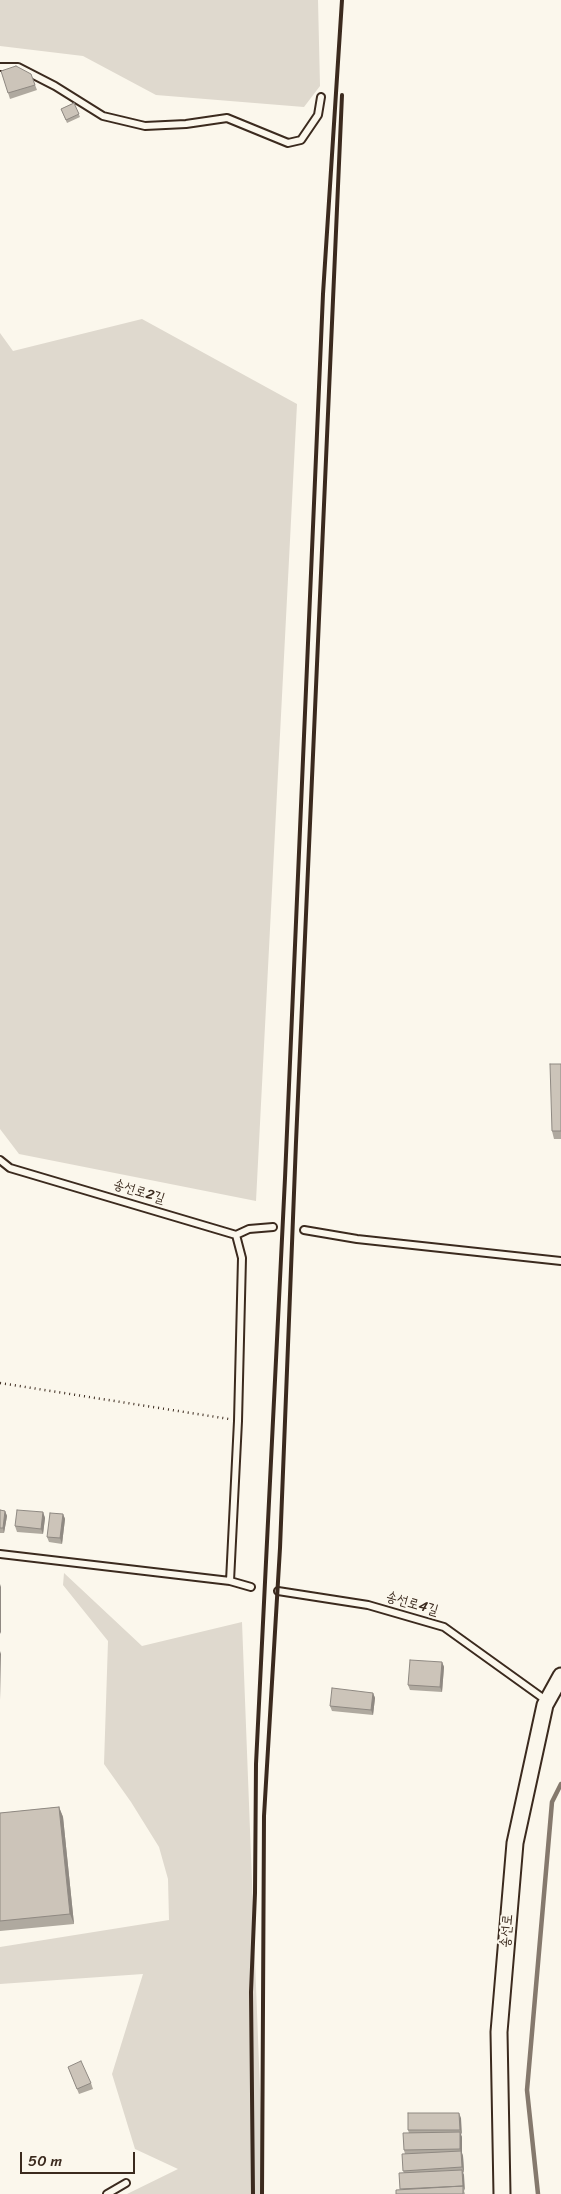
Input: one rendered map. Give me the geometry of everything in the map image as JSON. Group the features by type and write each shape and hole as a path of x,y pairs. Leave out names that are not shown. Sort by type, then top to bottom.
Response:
{"street":[{"name":"송선로","path":"502,2194 499,2032 515,1843 547,1701 561,1676"}],"lane":[{"path":"0,67 18,67 55,86 103,116 144,126 186,124 227,118 288,143 301,140 318,115 321,97"},
{"name":"송선로2길","path":"0,1160 10,1168 236,1235"},
{"path":"230,1581 238,1421 242,1258 236,1235 249,1229 273,1227"},
{"path":"304,1230 357,1239 561,1261"},
{"path":"0,1554 230,1581 251,1587"},
{"name":"송선로4길","path":"278,1591 368,1605 444,1627 547,1701"},
{"path":"107,2194 126,2183"}],"path":[{"path":"0,1383 238,1421"}],"shaded area":[{"path":"0,0 318,0 320,86 304,107 156,95 83,56 0,46"},
{"path":"142,319 297,404 256,1201 19,1154 0,1129 0,333 13,351"},
{"path":"64,1573 142,1646 242,1622 264,2194 127,2194 178,2169 135,2149 112,2074 143,1974 0,1984 0,1947 169,1920 168,1879 159,1847 131,1802 104,1764 108,1641 63,1585"}],"building":[{"path":"16,66 31,74 35,85 8,93 1,71"},
{"path":"74,103 79,114 66,120 61,109"},
{"path":"550,1064 561,1064 561,1131 552,1131"},
{"path":"0,1510 5,1511 3,1528 0,1528"},
{"path":"17,1510 43,1512 41,1529 15,1526"},
{"path":"50,1513 63,1514 60,1538 47,1537"},
{"path":"410,1660 442,1662 440,1687 408,1685"},
{"path":"332,1688 373,1693 371,1710 330,1706"},
{"path":"59,1807 70,1914 0,1921 0,1813"},
{"path":"81,2061 91,2083 77,2089 68,2067"},
{"path":"408,2113 459,2113 460,2130 408,2130"},
{"path":"460,2132 460,2149 404,2150 403,2133"},
{"path":"461,2151 462,2167 403,2171 402,2154"},
{"path":"462,2170 463,2186 400,2189 399,2173"},
{"path":"463,2186 463,2194 396,2194 396,2190"}],"waterway":[{"path":"538,2194 527,2090 552,1802 561,1784"}],"railway":[{"path":"253,2194 251,1992 255,1893 256,1764 285,1178 323,294 342,0"},
{"path":"262,2194 264,1816 280,1548 342,95"}]}
